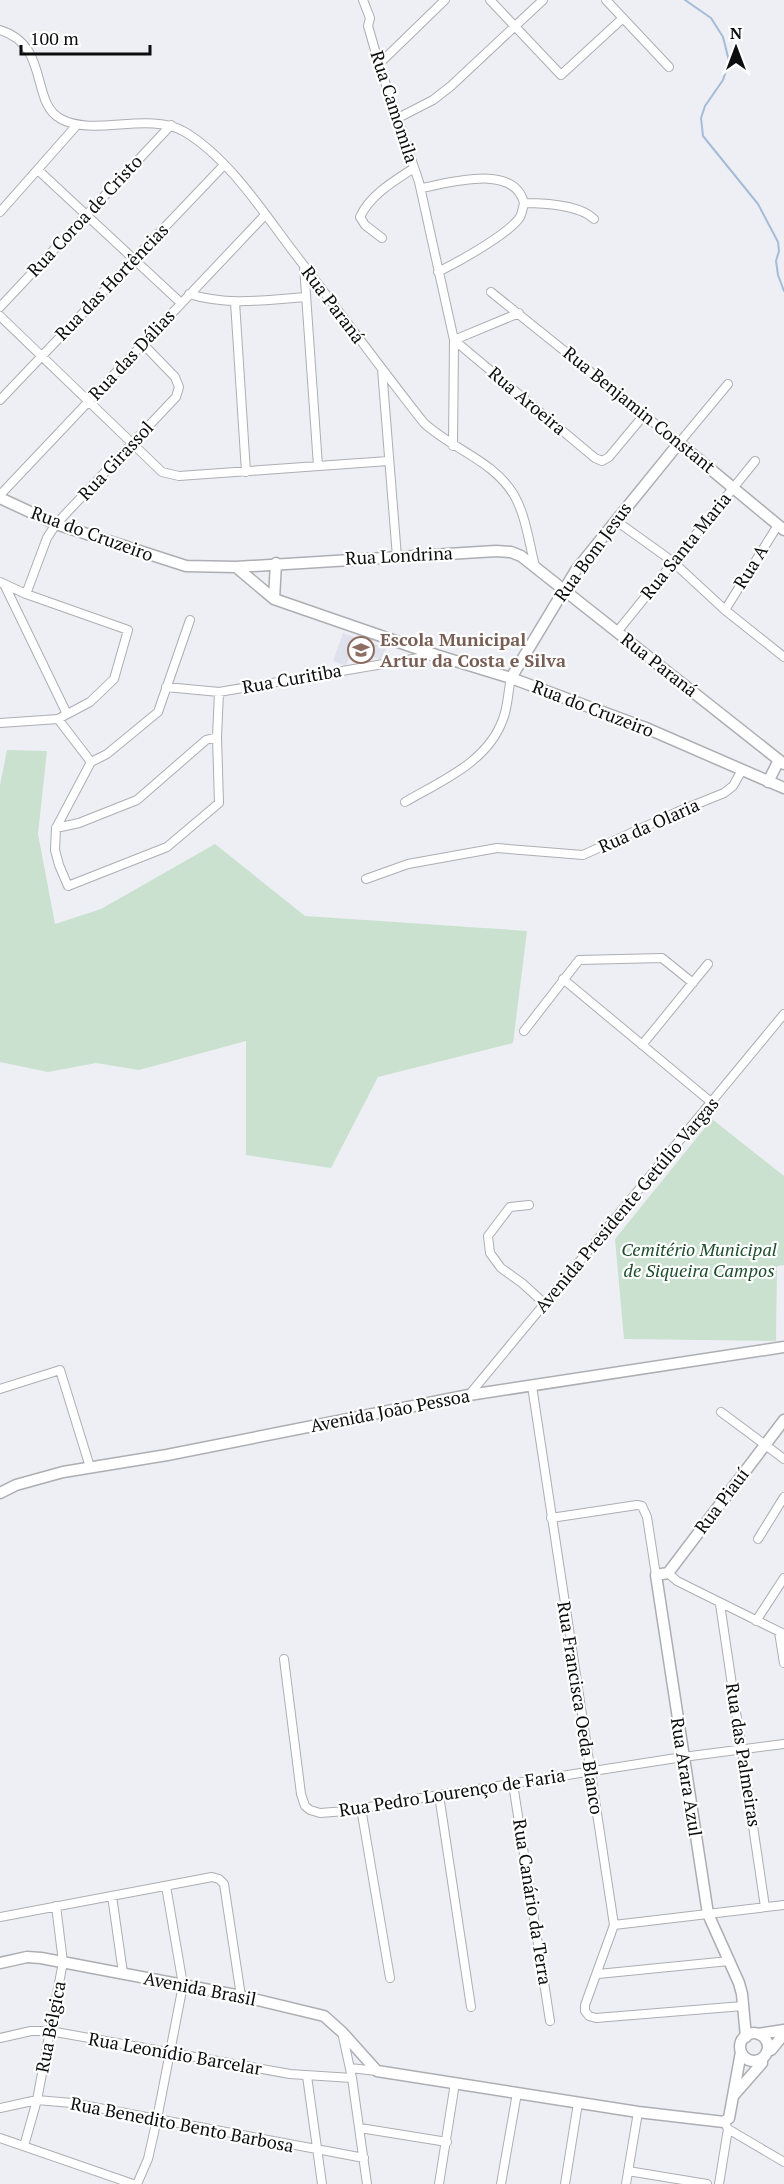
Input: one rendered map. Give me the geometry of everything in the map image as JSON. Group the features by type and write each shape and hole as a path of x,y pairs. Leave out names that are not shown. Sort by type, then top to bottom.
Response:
{"street":[{"name":"Rua Camomila","path":"363,0 370,18 368,26 379,64 421,188 454,340 453,446"},
{"path":"379,64 445,0"},
{"path":"490,0 561,75 623,18"},
{"path":"398,118 433,100 451,86 543,0"},
{"path":"606,0 669,67"},
{"path":"0,30 7,32 22,44 35,60 47,105 58,118 76,126 171,125"},
{"name":"Rua Paraná","path":"171,125 203,145 224,165 424,423 453,446 482,463 501,478 514,495 520,509 535,566"},
{"name":"Rua Coroa de Cristo","path":"0,308 171,125"},
{"path":"0,212 76,126"},
{"name":"Rua das Hortências","path":"0,400 224,165"},
{"path":"382,238 365,225 360,217 364,208 388,185 414,168"},
{"path":"38,170 181,303"},
{"name":"Rua Camomila","path":"421,188 461,181 503,180 518,189 524,203"},
{"path":"438,272 480,249 515,222 521,215 524,203 546,204 581,211 594,219"},
{"name":"Rua das Dálias","path":"0,496 265,215"},
{"path":"304,266 318,466"},
{"name":"Rua Benjamin Constant","path":"491,292 781,527"},
{"path":"189,294 207,300 235,302 306,297"},
{"path":"235,302 246,472"},
{"path":"454,340 519,313"},
{"path":"0,316 162,472 179,476 388,461"},
{"name":"Rua Aroeira","path":"454,340 595,458 602,461 609,457 644,415"},
{"name":"Rua Girassol","path":"26,594 47,538 56,524 176,397 179,387 175,377 143,345"},
{"path":"382,369 397,557"},
{"name":"Rua Bom Jesus","path":"405,802 470,763 491,742 503,719 511,678 576,570 728,384"},
{"name":"Rua Santa Maria","path":"617,632 755,461"},
{"name":"Rua do Cruzeiro","path":"0,496 56,524 186,566"},
{"path":"615,520 672,561 725,610 784,657"},
{"name":"Rua A","path":"725,610 781,527"},
{"name":"Rua Londrina","path":"186,566 236,567 496,551 522,556"},
{"name":"Rua Paraná","path":"522,556 782,762"},
{"path":"274,599 276,563"},
{"name":"Rua do Cruzeiro","path":"236,567 274,599 436,655 511,678 646,728 784,788"},
{"path":"0,723 58,719 90,702 114,679 128,630 26,594 2,583"},
{"path":"2,583 67,714"},
{"path":"190,620 158,711 107,754 91,762 56,828 55,850 68,886 167,847 219,803 217,737 219,692"},
{"name":"Rua Curitiba","path":"166,687 219,692 436,655"},
{"path":"58,719 91,762"},
{"path":"56,828 79,823 137,800 206,740 217,737"},
{"path":"768,782 782,762"},
{"name":"Rua da Olaria","path":"366,879 408,864 497,848 583,855 724,794 733,786 742,770"},
{"path":"524,1031 579,960 662,958 693,983"},
{"path":"642,1045 708,964"},
{"path":"563,979 711,1102"},
{"name":"Avenida Presidente Getúlio Vargas","path":"469,1395 784,1014"},
{"path":"529,1205 510,1207 488,1236 490,1253 501,1268 545,1304"},
{"name":"Avenida João Pessoa","path":"0,1493 16,1485 40,1478 90,1467 178,1453 469,1395 784,1347"},
{"path":"0,1389 60,1370 90,1467"},
{"name":"Rua Francisca Oeda Blanco","path":"532,1386 614,1925 585,2005 585,2011 589,2016 596,2018 743,2006"},
{"path":"721,1412 784,1460"},
{"name":"Rua Piauí","path":"668,1573 784,1420"},
{"path":"758,1539 784,1497"},
{"name":"Rua Arara Azul","path":"551,1518 637,1505 642,1506 645,1511 708,1914 739,1983 746,2037"},
{"path":"656,1575 668,1573 720,1604 782,1633 784,1663"},
{"path":"756,1621 784,1578"},
{"name":"Rua das Palmeiras","path":"720,1604 765,1907"},
{"name":"Rua Pedro Lourenço de Faria","path":"284,1659 301,1794 305,1806 320,1813 346,1811 683,1757 784,1744"},
{"name":"Rua Canário da Terra","path":"513,1784 550,2020"},
{"path":"438,1795 471,2007"},
{"path":"361,1808 390,1978"},
{"path":"0,1917 212,1877 219,1879 224,1884 241,1996"},
{"path":"0,2138 135,2184 148,2159 183,1985 166,1886"},
{"path":"112,1896 123,1973"},
{"path":"614,1925 784,1905"},
{"name":"Rua Bélgica","path":"24,2146 37,2100 63,1962 56,1906"},
{"name":"Avenida Brasil","path":"0,1963 27,1958 63,1962 241,1996 324,2016 342,2032 377,2071"},
{"path":"598,1974 729,1961"},
{"path":"719,2184 726,2126 734,2095 741,2043 746,2037 784,2030"},
{"name":"Rua Leonídio Barcelar","path":"0,2038 31,2031 50,2031 307,2076 352,2078"},
{"path":"342,2032 352,2078 367,2184"},
{"path":"734,2095 762,2062 765,2055 767,2043 758,2034"},
{"path":"741,2052 750,2061 765,2055 784,2034"},
{"path":"350,2068 726,2126 784,2162"},
{"path":"307,2076 322,2184"},
{"path":"439,2184 455,2083"},
{"path":"501,2184 517,2093"},
{"name":"Rua Benedito Bento Barbosa","path":"0,2108 37,2100 72,2103 317,2151 364,2158"},
{"path":"565,2184 578,2103"},
{"path":"626,2184 638,2112"},
{"path":"360,2128 447,2142"},
{"path":"628,2171 707,2184"}],"shaded area":[{"name":"Escola Municipal Artur da Costa e Silva","path":"343,633 386,648 381,660 362,653 359,661 349,658 346,666 333,661"}],"green space":[{"path":"7,750 47,751 38,834 55,924 101,909 215,844 305,916 527,931 513,1043 378,1077 331,1168 246,1155 246,1041 139,1070 96,1063 48,1072 0,1062 0,785"},
{"name":"Cemitério Municipal de Siqueira Campos","path":"712,1119 784,1176 784,1265 777,1266 776,1341 624,1339 615,1239"}],"waterway":[{"path":"685,0 711,18 723,37 729,61 723,80 705,106 701,118 703,136 758,204 778,242 779,251 776,261 784,291"}],"place":[{"name":"Escola Municipal Artur da Costa e Silva","path":"361,650"}]}
